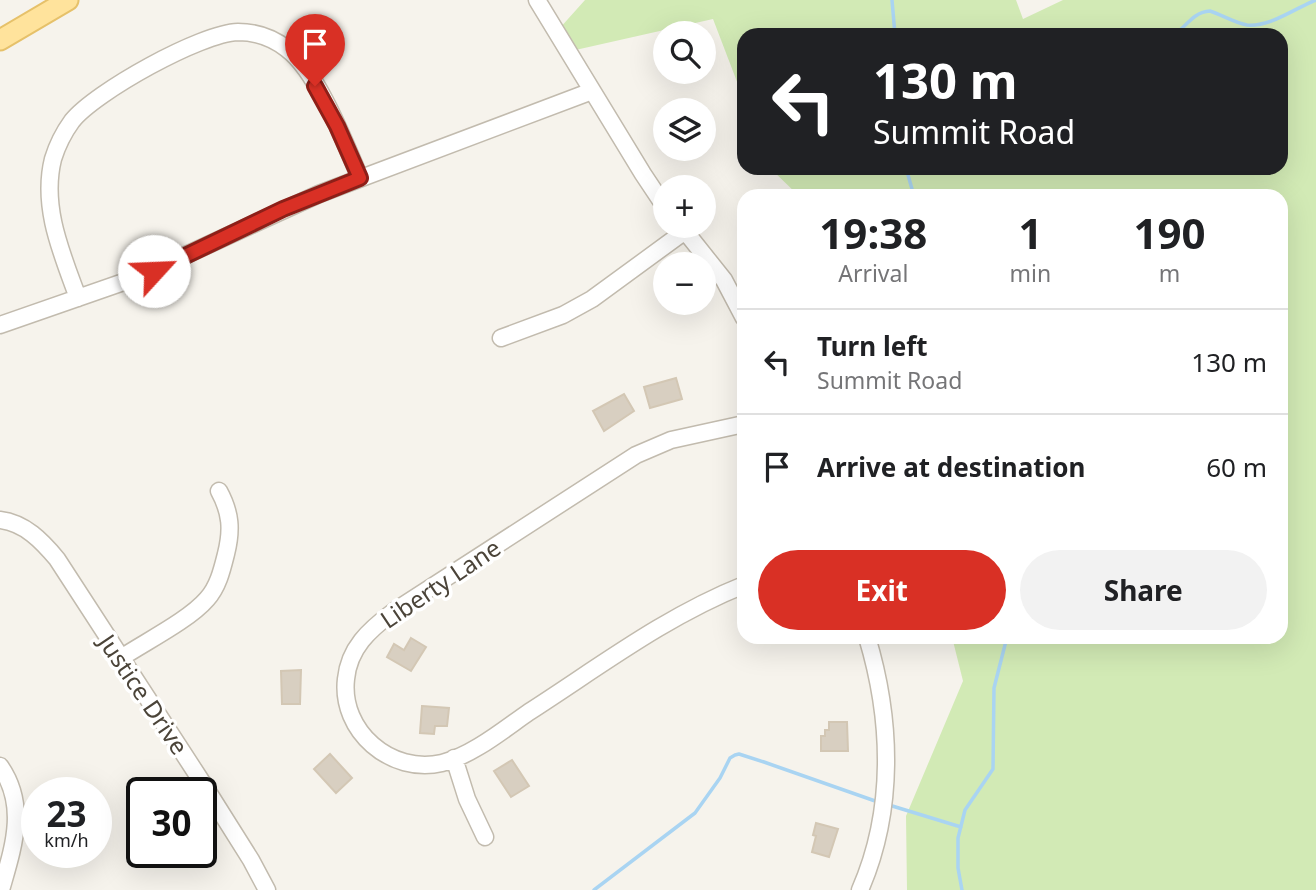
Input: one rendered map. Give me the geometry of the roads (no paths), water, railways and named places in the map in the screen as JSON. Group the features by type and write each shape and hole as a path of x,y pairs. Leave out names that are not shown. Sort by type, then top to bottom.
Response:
{"main road":[{"path":"0,40 68,0"}],"street":[{"path":"537,0 653,188"},
{"path":"78,298 58,243 52,216 51,173 58,146 72,122 95,100 206,38 222,34 252,33 289,50 307,72 331,112 360,178"},
{"path":"0,325 170,264 274,213 592,91"},
{"path":"501,338 563,315 592,299 670,238"},
{"path":"691,238 724,280 737,305"},
{"name":"Liberty Lane","path":"737,426 671,440 636,455 393,612 366,634 356,647 349,662 346,679 347,704 357,728 380,752 395,759 427,765 454,758 507,727 681,613 737,588"},
{"path":"121,658 195,610 214,590 224,564 231,526 229,513 219,491"},
{"name":"Justice Drive","path":"0,520 22,527 47,547 232,829 267,890"},
{"path":"860,890 877,843 887,761 881,697 869,644"},
{"path":"454,758 467,799 485,837"},
{"path":"0,766 9,783 17,813 14,845 1,890"}],"waterway":[{"path":"892,0 894,28"},
{"path":"1182,28 1195,17 1210,11 1242,24 1256,25 1274,20 1316,0"},
{"path":"908,175 912,189"},
{"path":"962,890 958,868 958,838 965,810 993,769 994,688 1005,644"},
{"path":"594,890 695,813 720,778 730,758 735,755 764,762 878,802"},
{"path":"889,805 961,827"}]}
